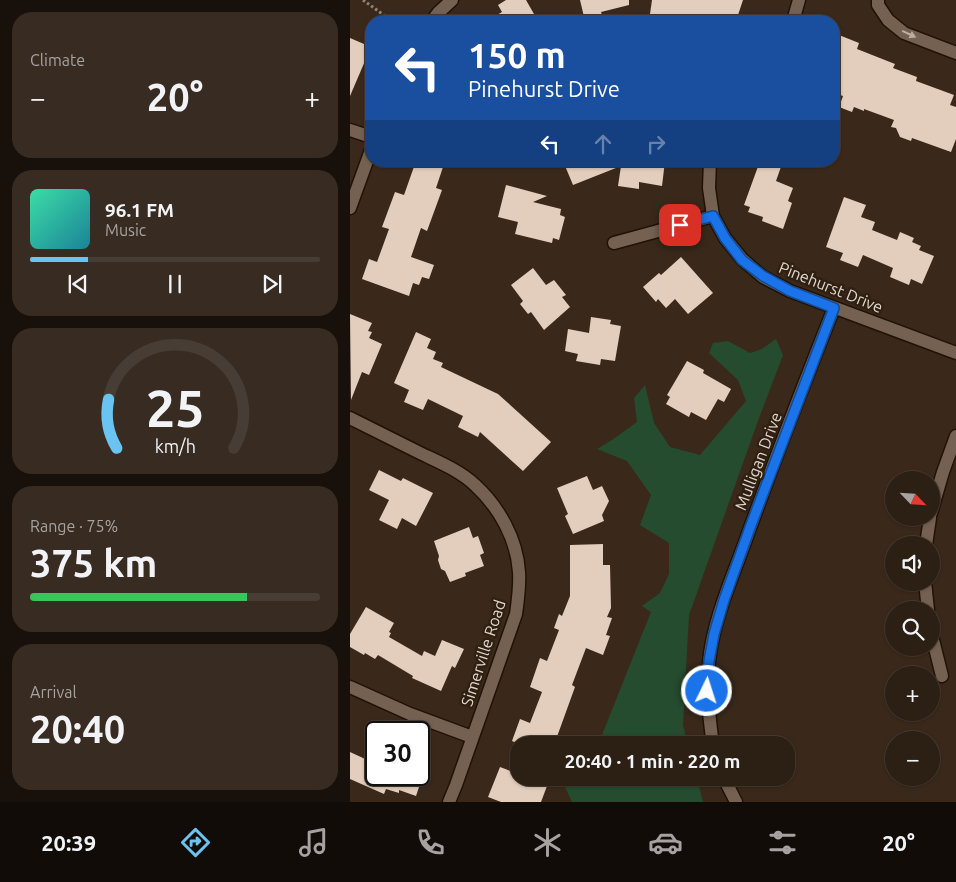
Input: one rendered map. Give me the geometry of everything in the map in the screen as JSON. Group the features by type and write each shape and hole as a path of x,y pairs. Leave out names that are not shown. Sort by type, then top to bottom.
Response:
{"street":[{"path":"436,15 452,0"},
{"path":"795,15 799,0"},
{"path":"878,0 878,5 888,20 904,33 956,53"},
{"path":"350,130 365,135"},
{"path":"350,208 365,167"},
{"name":"Pinehurst Drive","path":"710,167 709,188 713,216 725,238 742,260 763,276 790,291 956,353"},
{"path":"614,243 713,216"},
{"name":"Mulligan Drive","path":"712,736 707,691 709,661 714,634 751,525 834,308"},
{"name":"Simerville Road","path":"350,418 456,470 475,484 492,502 506,524 515,548 519,570 519,593 516,614 449,802"},
{"path":"940,479 956,436"},
{"path":"937,656 942,676"},
{"path":"350,687 410,714 472,737"},
{"path":"728,786 736,802"}],"path":[{"path":"363,0 384,15"}],"green space":[{"path":"776,339 783,355 689,615 683,725 686,736 602,736 651,612 642,606 660,593 669,574 669,543 640,525 651,495 627,461 597,449 637,422 634,398 645,385 654,423 670,447 700,455 746,401 738,380 709,353 713,343 728,341 750,353 762,349"},
{"path":"565,786 699,786 703,802 572,802"}],"building":[{"path":"506,0 526,0 535,15 497,15 502,12 498,5"},
{"path":"580,0 629,0 629,5 601,12 602,15 584,15"},
{"path":"652,0 743,0 738,15 650,15"},
{"path":"840,35 859,43 857,49 895,64 893,68 917,77 916,81 954,95 950,105 956,107 956,139 951,152 912,138 911,141 900,137 896,128 891,127 894,120 864,109 864,111 854,107 852,112 840,107 843,96 840,95"},
{"path":"350,38 365,44 365,61 350,96"},
{"path":"414,167 443,167 436,188 442,190 427,231 421,228 411,257 434,265 429,279 422,277 419,285 413,283 409,296 362,279 369,259 377,262 389,229 382,227 395,192 404,195"},
{"path":"566,167 618,167 573,185"},
{"path":"621,167 664,167 662,186 639,182 639,189 618,186"},
{"path":"758,167 781,167 776,181 793,188 788,201 792,203 783,229 762,221 763,217 748,212 750,207 744,205"},
{"path":"506,185 547,196 533,202 561,209 560,215 565,217 559,240 553,238 552,243 515,234 518,222 498,217"},
{"path":"844,197 866,205 861,217 875,222 872,230 897,240 900,232 914,238 912,242 921,246 919,250 934,256 922,284 911,279 909,285 890,277 893,268 863,255 858,267 840,260 843,253 826,247"},
{"path":"681,257 713,293 688,314 675,299 666,308 658,299 656,302 643,287 659,273 661,275"},
{"path":"533,268 546,285 554,280 566,295 562,297 570,307 544,330 531,312 528,314 520,304 523,301 511,285"},
{"path":"350,314 372,323 368,331 372,332 369,338 382,344 369,375 362,372 351,400"},
{"path":"591,317 611,320 610,324 621,326 615,361 601,359 600,365 576,361 578,354 565,351 568,329 589,333"},
{"path":"416,332 431,339 427,348 436,352 433,359 443,363 441,367 498,394 551,442 523,471 480,432 478,437 458,427 463,416 428,399 423,410 404,402 409,390 394,383"},
{"path":"687,361 704,370 703,373 731,389 724,402 718,399 706,420 691,412 689,417 666,404 670,397 667,395"},
{"path":"379,470 401,481 403,478 433,493 416,526 402,518 397,529 379,520 389,500 369,490"},
{"path":"587,476 593,490 602,486 609,501 602,515 604,521 573,534 565,516 568,514 557,488"},
{"path":"469,527 473,538 478,536 484,553 480,555 484,566 465,573 466,576 450,582 445,571 441,569 434,541"},
{"path":"603,544 603,565 610,565 611,608 607,617 612,618 606,635 610,636 603,655 586,648 572,685 575,687 557,736 514,736 520,719 530,723 542,692 530,687 540,658 547,661 559,630 554,628 559,614 562,616 570,596 570,545"},
{"path":"366,607 394,623 389,632 391,633 389,637 422,656 424,651 435,656 442,640 464,649 455,668 452,666 441,691 412,678 413,676 378,655 375,659 350,647 350,634"},
{"path":"350,752 365,759 365,786 350,779"},
{"path":"500,767 510,771 510,786 547,786 541,802 501,802 488,797"},
{"path":"366,786 419,786 416,796 399,790 399,793 386,789 384,794"}],"route":[{"path":"680,225 713,216 725,238 742,260 763,276 790,291 834,308 724,600 714,634 709,661 707,691"}]}
